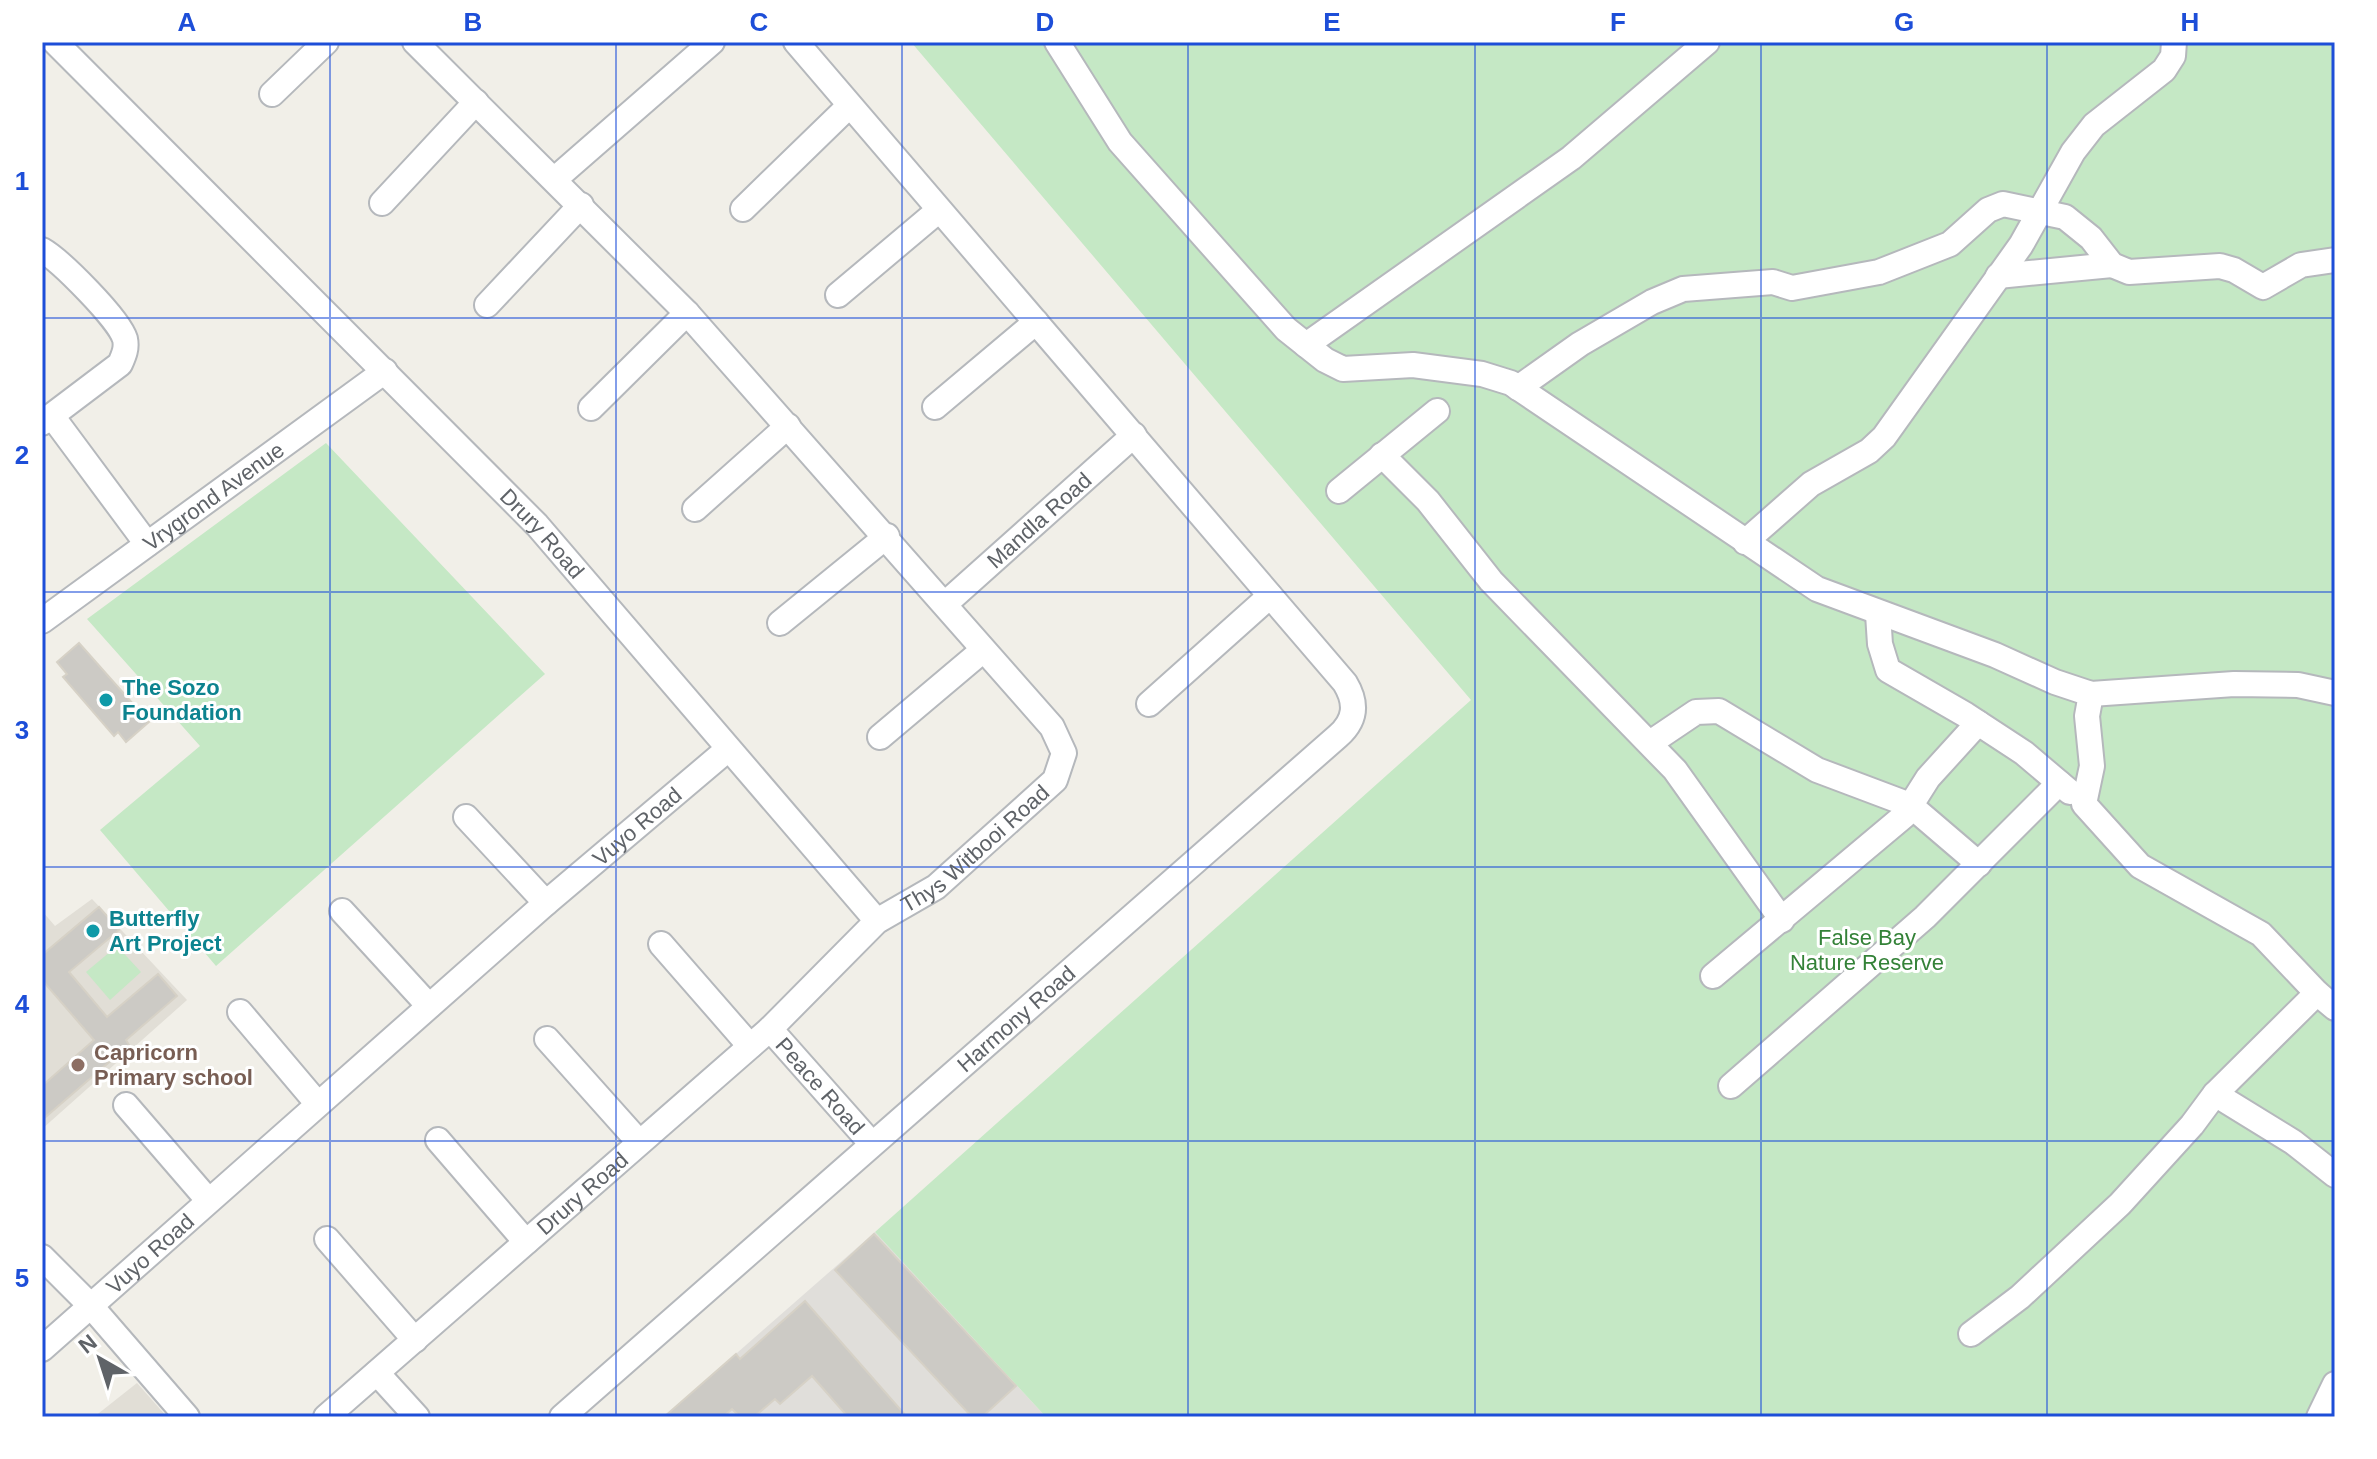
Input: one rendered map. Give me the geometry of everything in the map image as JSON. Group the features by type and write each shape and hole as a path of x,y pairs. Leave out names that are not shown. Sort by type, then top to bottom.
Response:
{"street":[{"path":"42,45 48,42"},
{"name":"Drury Road","path":"55,42 537,525 727,750 877,921 770,1029 326,1417"},
{"path":"272,94 326,42"},
{"name":"Thys Witbooi Road","path":"415,42 687,313 887,536 982,651 1052,727 1064,753 1062,768 1055,780 936,887 877,921"},
{"path":"555,179 712,42"},
{"name":"Harmony Road","path":"562,1417 1346,729 1354,708 1353,696 1270,596 796,42"},
{"path":"1057,42 1120,142 1286,329 1343,369 1413,365 1482,374 1518,388 1817,589 2091,694 2234,684 2298,685 2335,693"},
{"path":"1306,345 1571,158 1707,42"},
{"path":"1745,542 1811,484 1869,451 1884,437 2042,210 2073,152 2094,125 2164,70 2173,56 2174,42"},
{"path":"382,203 476,102"},
{"path":"743,209 849,106"},
{"path":"1518,388 1580,344 1652,302 1683,289 1773,282 1792,288 1879,272 1950,244 1988,210 2003,204 2065,217 2091,238 2112,265"},
{"path":"487,305 581,205"},
{"path":"838,295 939,210"},
{"path":"42,250 107,313 125,338 126,350 120,364 47,420 147,544"},
{"path":"1998,276 2112,265 2129,272 2220,266 2234,270 2263,287 2301,265 2335,260"},
{"path":"591,408 687,313"},
{"path":"935,407 1036,322"},
{"name":"Vrygrond Avenue","path":"42,621 385,371"},
{"path":"1339,491 1437,411"},
{"path":"695,509 788,426"},
{"name":"Mandla Road","path":"945,604 1134,435"},
{"path":"1382,455 1428,501 1491,581 1675,770 1782,920"},
{"path":"780,623 887,536"},
{"path":"1149,704 1270,596"},
{"path":"1878,614 1880,644 1888,670 2024,753 2084,804 2140,866 2261,934 2326,1000 2215,1094 2192,1125 2120,1204 2020,1297 1971,1334"},
{"path":"880,737 982,651"},
{"path":"2084,804 2092,766 2087,716 2091,694"},
{"path":"1650,743 1696,712 1719,711 1817,770 1910,805 1979,864"},
{"path":"1713,976 1904,816 1928,778 1978,723"},
{"name":"Vuyo Road","path":"42,1349 317,1103 727,750"},
{"path":"1731,1086 1858,977 1979,864 2059,783"},
{"path":"466,817 546,903"},
{"path":"342,911 429,1006"},
{"path":"661,944 750,1046"},
{"path":"240,1012 317,1103"},
{"name":"Peace Road","path":"770,1029 871,1143"},
{"name":"Drury Road","path":"547,1039 639,1142"},
{"path":"2215,1094 2293,1142 2335,1175"},
{"name":"Vuyo Road","path":"126,1105 208,1200"},
{"name":"Drury Road","path":"438,1140 526,1242"},
{"path":"327,1239 415,1340"},
{"path":"42,1257 90,1305 187,1417"},
{"path":"377,1373 417,1417"},
{"path":"2319,1417 2335,1384"}],"shaded area":[{"name":"Capricorn Primary school","path":"92,899 187,1000 42,1129 42,911 55,926"},
{"path":"875,1232 1046,1417 664,1417"},
{"path":"137,1383 167,1417 94,1417"}],"green space":[{"name":"False Bay Nature Reserve","path":"911,42 2335,42 2335,1417 1046,1417 875,1232 1471,700"},
{"path":"326,443 545,674 216,966 100,830 200,746 87,619"},
{"path":"117,946 141,972 110,1000 86,972"}],"building":[{"name":"The Sozo Foundation","path":"79,643 149,722 126,742 118,732 114,736 63,677 67,674 57,662"},
{"path":"99,907 119,930 69,972 107,1017 158,974 177,996 126,1040 129,1045 42,1120 42,1086 94,1040 42,980 42,955"},
{"path":"874,1234 1016,1386 982,1417 972,1417 835,1270"},
{"path":"805,1301 907,1417 848,1417 812,1376 780,1404 775,1399 754,1417 740,1417 732,1409 723,1417 664,1417 736,1354 740,1359"}],"place":[{"name":"The Sozo Foundation","path":"106,700"},
{"name":"Butterfly Art Project","path":"93,931"},
{"name":"Capricorn Primary school","path":"78,1065"}]}
